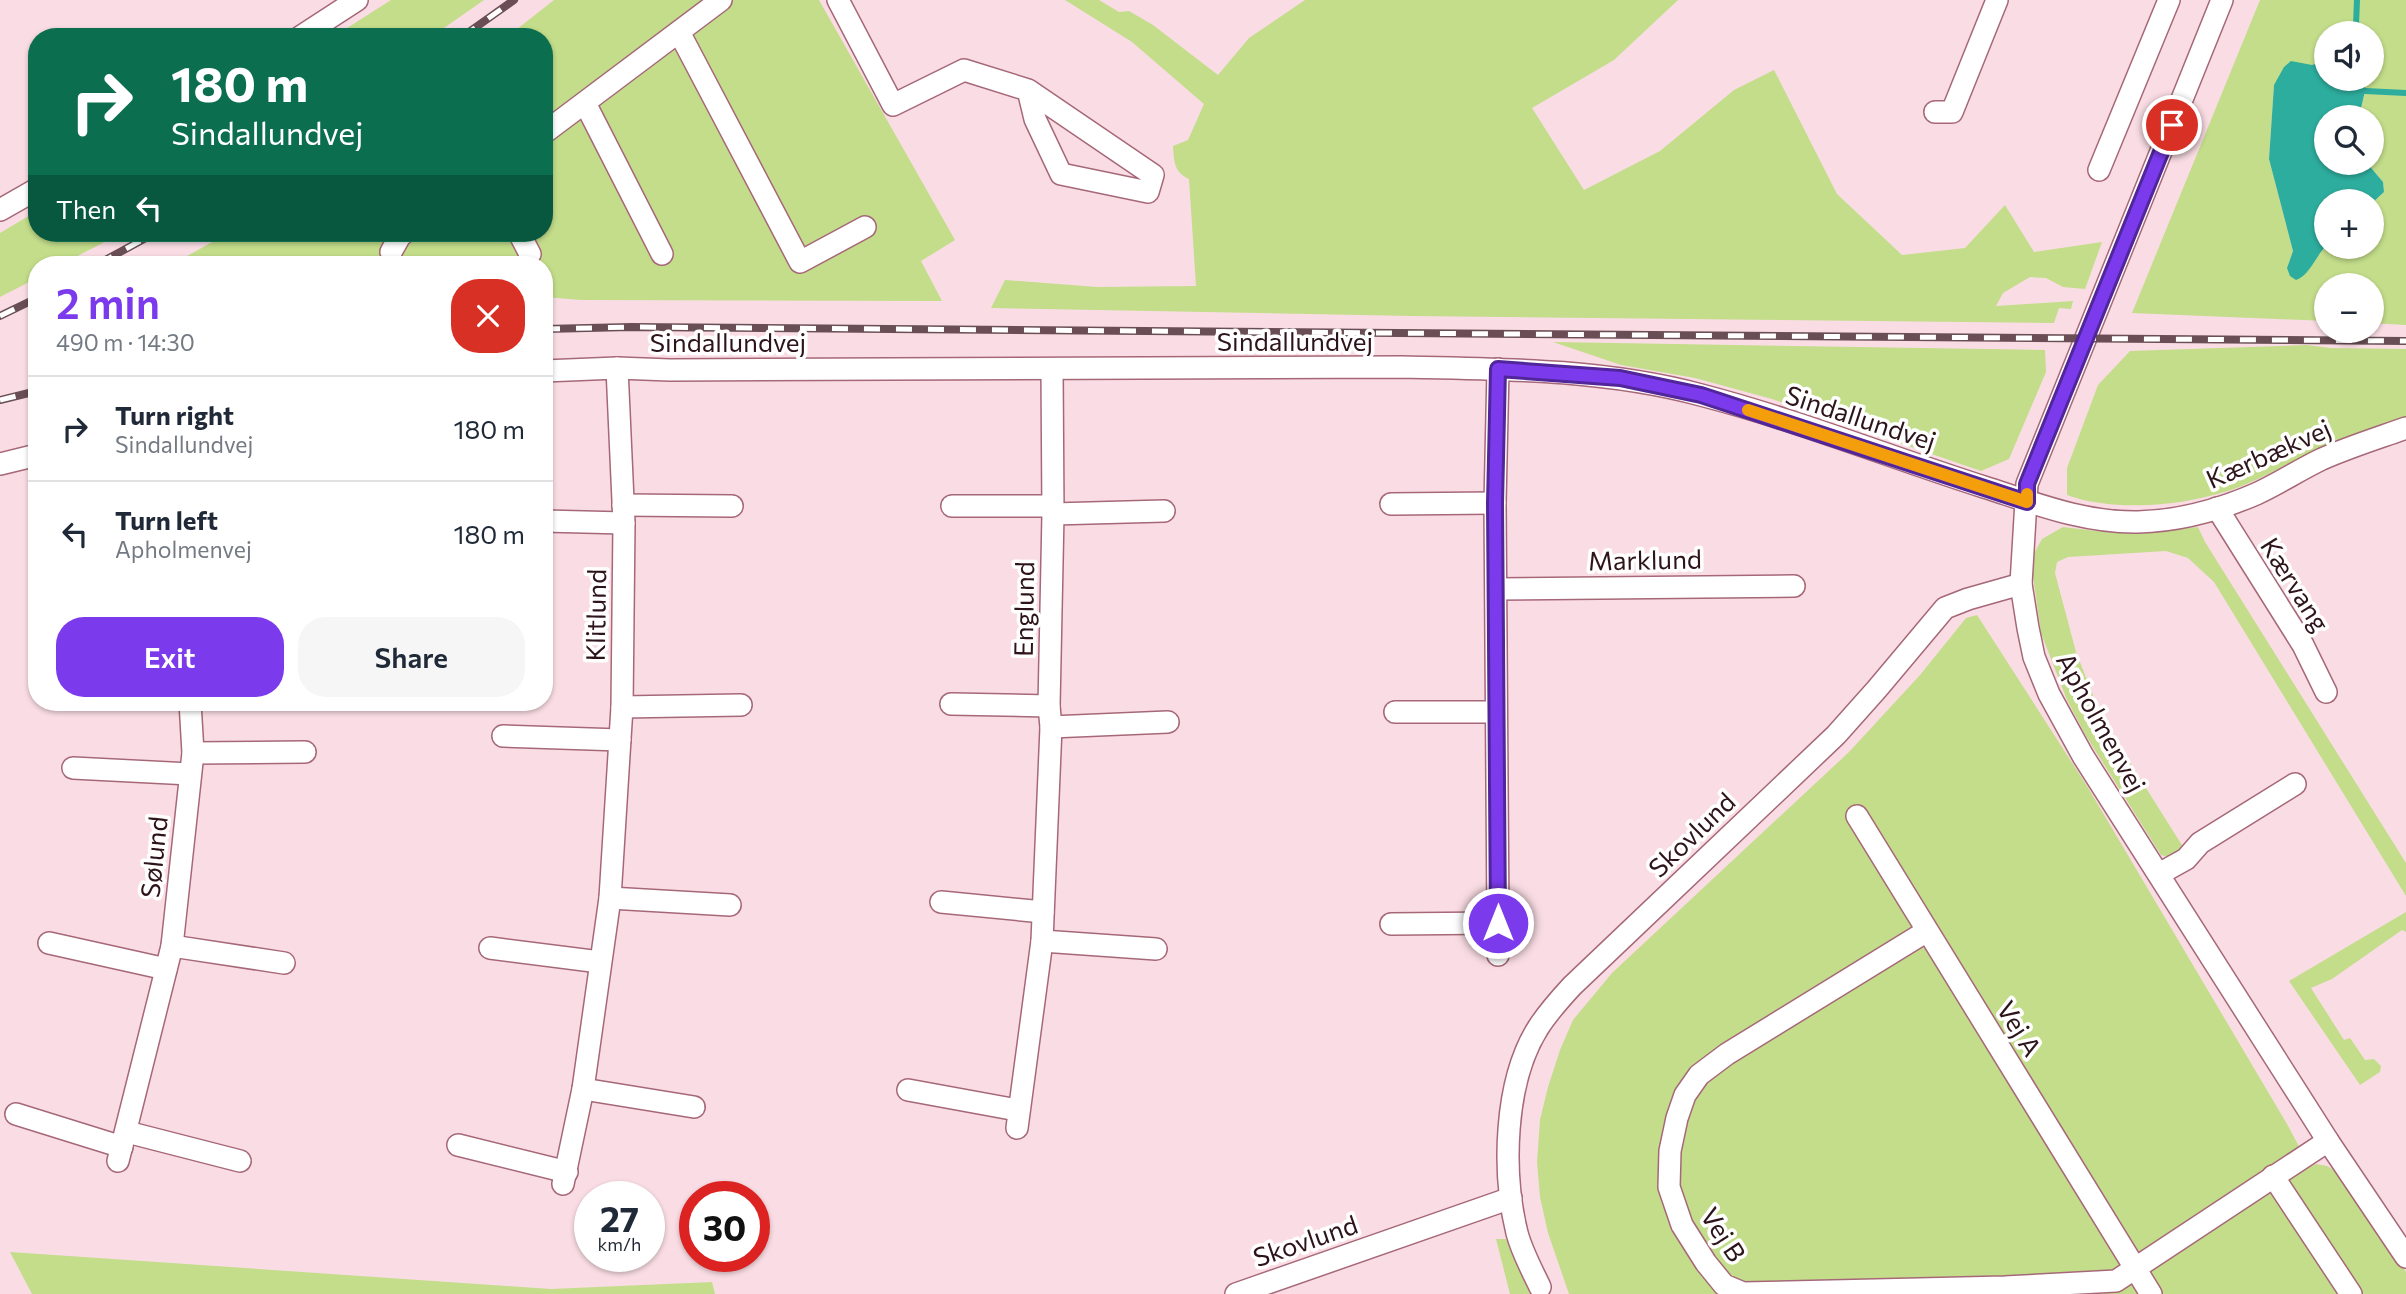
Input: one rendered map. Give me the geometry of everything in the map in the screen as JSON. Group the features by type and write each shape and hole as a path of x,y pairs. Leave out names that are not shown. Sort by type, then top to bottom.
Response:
{"street":[{"path":"314,28 358,0"},
{"path":"553,126 721,0"},
{"path":"838,0 893,105 964,70 1028,90 1153,175 1148,192 1061,174 1035,120 1028,90"},
{"path":"1936,112 1952,112 1997,0"},
{"path":"2099,170 2169,0"},
{"name":"Apholmenvej","path":"2222,0 2027,484 2021,584 2034,657 2049,694 2084,756 2328,1141 2406,1257"},
{"path":"679,32 800,262 865,227"},
{"path":"585,103 662,254"},
{"path":"0,210 28,194"},
{"path":"391,252 397,242"},
{"path":"524,242 530,254"},
{"name":"Sindallundvej","path":"553,371 617,368 1402,367 1498,369 1620,378 1701,395 2027,502"},
{"name":"Klitlund","path":"458,1145 565,1178 583,1089 610,898 622,707 624,514 617,368"},
{"name":"Englund","path":"908,1090 1017,1119 1042,942 1051,727 1052,369"},
{"path":"1498,369 1495,503 1498,955"},
{"name":"Kærbækvej","path":"2027,502 2083,517 2137,522 2191,516 2256,494 2321,459 2406,428"},
{"path":"0,464 28,457"},
{"path":"1391,504 1495,503"},
{"path":"553,521 732,506"},
{"path":"952,506 1164,511"},
{"name":"Kærvang","path":"2217,508 2290,623 2326,692"},
{"name":"Skovlund","path":"1540,1287 1522,1246 1511,1198 1508,1156 1511,1114 1520,1072 1536,1030 1572,986 1836,735 1945,608 2021,584"},
{"name":"Marklund","path":"1497,589 1794,586"},
{"path":"951,704 1049,705"},
{"path":"622,707 741,705"},
{"name":"Sølund","path":"122,1147 172,946 193,752 191,711"},
{"path":"1395,712 1496,712"},
{"path":"1051,727 1168,722"},
{"path":"503,736 620,740"},
{"path":"193,752 305,752"},
{"path":"73,768 190,774"},
{"path":"2159,874 2186,859 2200,843 2295,784"},
{"name":"Vej A","path":"1857,816 2151,1294"},
{"path":"610,898 730,905"},
{"path":"941,902 1043,912"},
{"path":"1391,924 1498,923"},
{"name":"Vej B","path":"1927,931 1727,1054 1699,1075 1685,1096 1670,1151 1669,1187 1682,1226 1724,1285 1743,1293 2005,1291 2116,1281 2328,1141"},
{"path":"1042,942 1156,949"},
{"path":"49,943 166,969"},
{"path":"172,946 284,962"},
{"path":"489,948 600,962"},
{"path":"583,1089 694,1107"},
{"path":"16,1114 122,1147 240,1161"},
{"path":"2273,1176 2351,1294"},
{"name":"Skovlund","path":"1236,1294 1511,1198"}],"shaded area":[{"path":"391,0 484,0 444,28 347,28"},
{"path":"554,0 819,0 955,240 921,261 942,301 553,298 553,256 187,256 212,242 553,242 553,28 518,28"},
{"path":"1065,0 1099,0 1119,12 1129,11 1153,25 1218,75 1249,38 1305,0 1678,0 1614,60 1532,108 1584,190 1660,151 1734,90 1774,70 1837,194 1902,255 1965,248 2005,205 2034,252 2102,242 2085,289 2063,287 2046,278 2030,277 2003,293 1996,306 2073,301 2071,309 2059,308 2054,323 991,308 1005,280 1097,287 1196,286 1189,179 1180,173 1176,166 1173,146 1188,140 1204,104 1132,42"},
{"path":"2260,0 2406,0 2406,325 2384,324 2384,273 2314,273 2314,321 2132,313"},
{"path":"2291,61 2314,64 2314,91 2365,91 2362,105 2314,105 2314,175 2377,175 2383,182 2384,189 2314,189 2314,259 2316,259 2309,270 2296,280 2290,276 2287,268 2293,251 2269,159 2274,85 2284,67"},
{"path":"28,216 28,242 105,242 77,256 28,256 28,283 0,297 0,233"},
{"path":"1553,342 2045,350 2046,372 2009,459 1981,471 1772,399 1695,378 1621,365"},
{"path":"2307,345 2406,349 2406,417 2316,450 2229,491 2206,497 2134,505 2088,501 2067,495 2067,468 2098,385 2130,351"},
{"path":"2063,527 2114,533 2198,527 2406,863 2406,896 2214,582 2188,558 2166,551 2068,557 2057,562 2055,573 2076,652 2102,718 2185,850 2169,857 2161,855 2086,736 2067,700 2041,633 2032,569 2033,555 2042,539"},
{"path":"1977,615 2087,786 2310,1167 2316,1164 2327,1166 2337,1172 2406,1272 2406,1294 1569,1294 1548,1233 1540,1197 1537,1162 1540,1120 1548,1087 1573,1020 1612,973 1849,752 1920,675 1966,618"},
{"path":"2406,912 2406,932 2402,930 2332,979 2311,988 2344,1040 2350,1038 2365,1060 2374,1059 2381,1066 2380,1072 2360,1085 2289,981"},
{"path":"1496,1239 1506,1239 1530,1294 1510,1294"},
{"path":"10,1252 551,1289 712,1282 715,1294 32,1294"}],"waterway":[{"path":"2356,21 2357,0"},
{"path":"2365,91 2406,93"}],"railway":[{"path":"475,28 514,0"},
{"path":"113,256 138,242"},
{"path":"0,316 28,302"},
{"path":"553,329 631,327 2406,341"},
{"path":"0,400 28,393"}],"slow traffic":[{"path":"1748,410 2027,502 2027,494"}],"route":[{"path":"1498,923 1495,503 1498,369 1620,378 1701,395 2027,502 2027,484 2172,125"}]}
